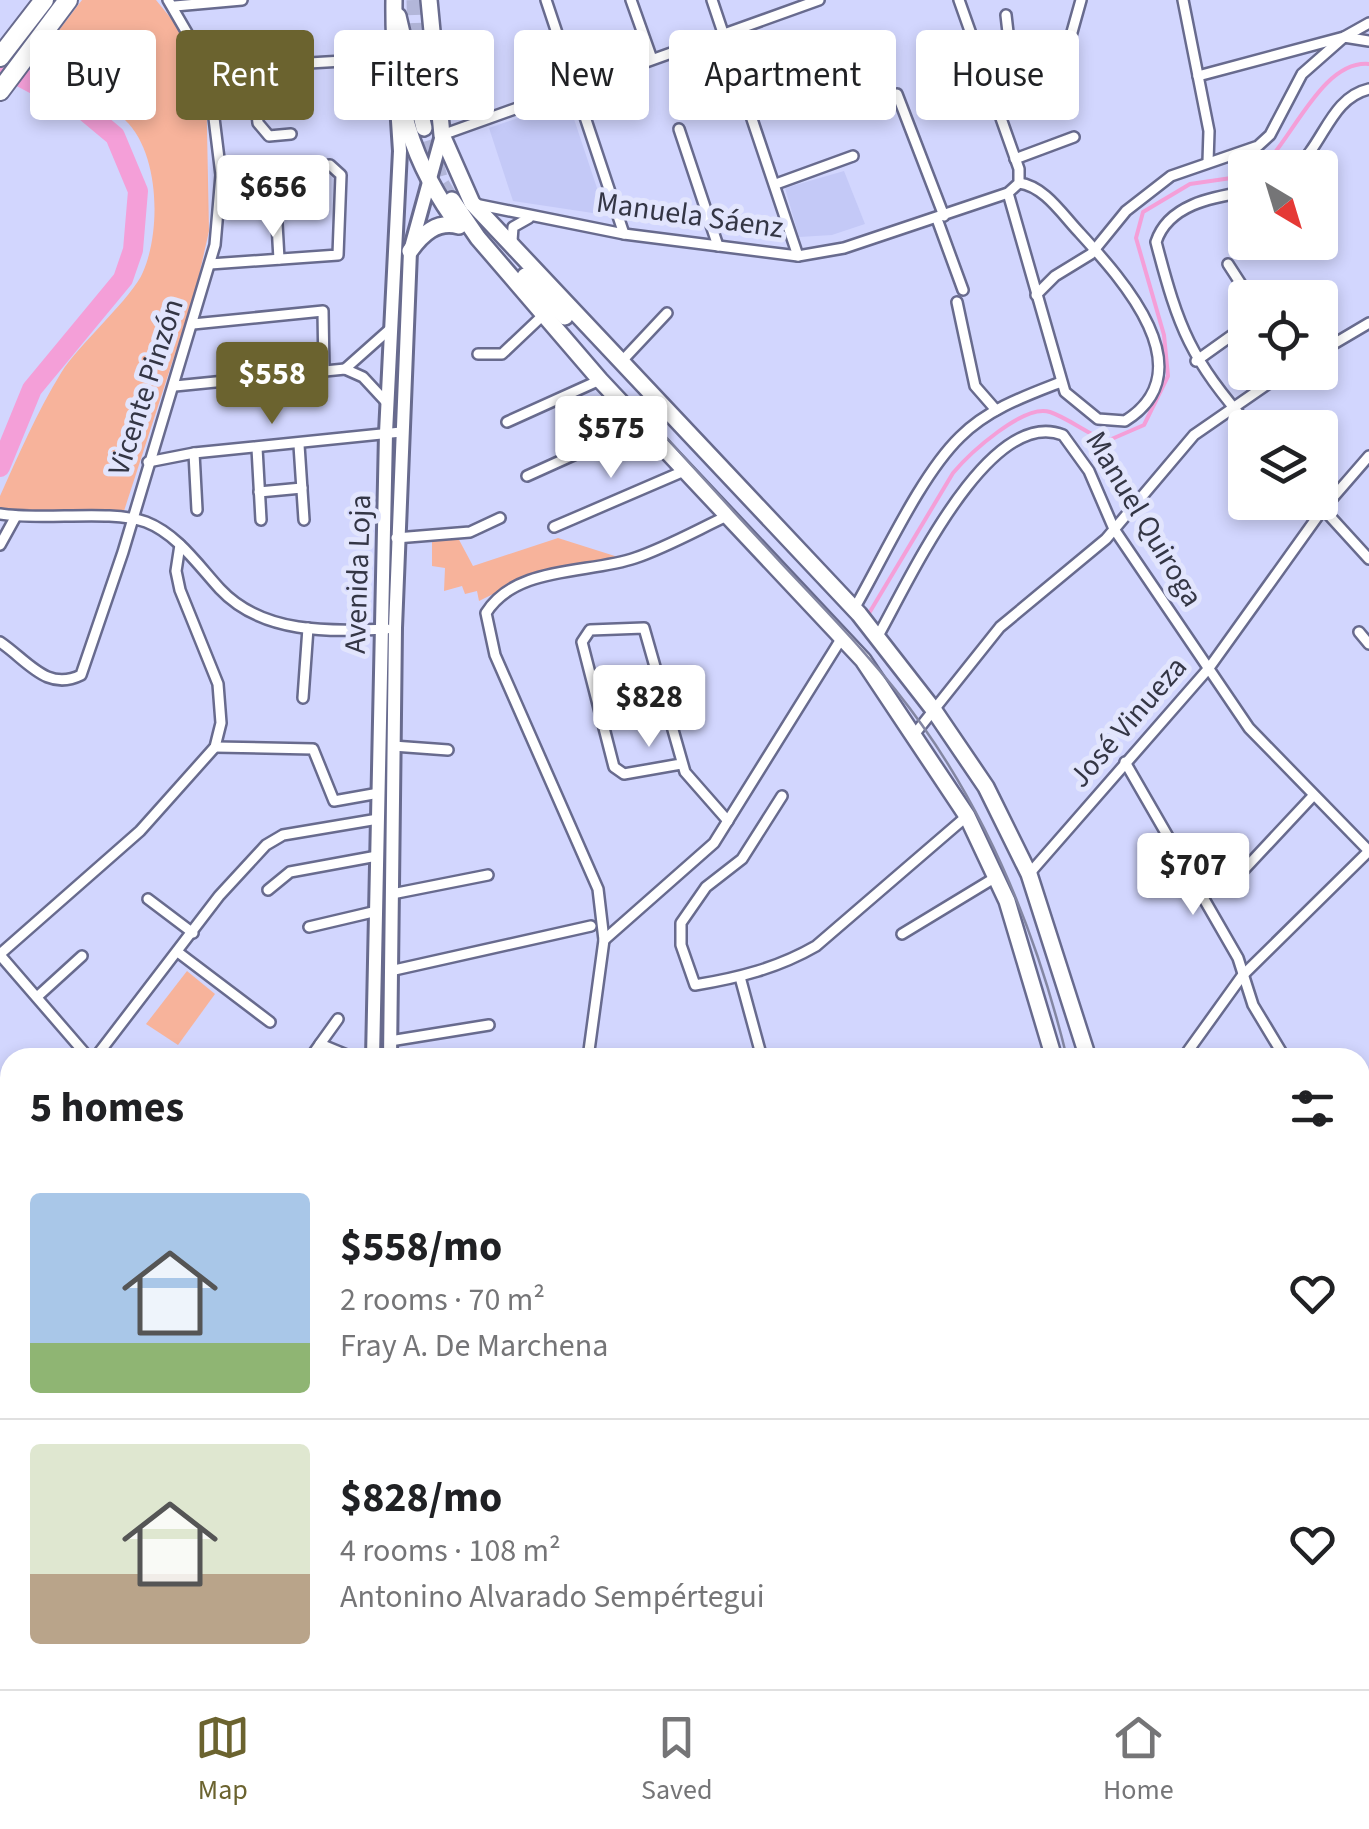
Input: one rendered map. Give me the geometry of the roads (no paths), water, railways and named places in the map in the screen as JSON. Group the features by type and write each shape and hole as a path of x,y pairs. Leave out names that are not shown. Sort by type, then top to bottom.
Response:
{"highway":[{"path":"1,90 44,0"},
{"path":"0,57 68,0"}],"main road":[{"path":"429,0 442,136 461,200 478,238 640,424 863,660 967,816 996,876 1034,980 1051,1048"},
{"path":"394,2 394,30"},
{"path":"394,2 406,39 424,128"},
{"name":"Avenida Loja","path":"393,432 388,404 398,120"},
{"path":"405,120 418,160 459,226 539,319 580,356"},
{"name":"Avenida Loja","path":"373,1048 378,793 392,537 393,432 410,251 442,136"},
{"path":"461,200 529,264 857,611 933,709 986,787 1029,874 1085,1048"},
{"path":"461,200 485,234 558,310 646,389"},
{"path":"410,251 426,232 450,224 459,226"},
{"name":"Avenida Loja","path":"388,629 393,746 390,1048"}],"street":[{"path":"172,3 242,0"},
{"path":"546,0 557,30"},
{"path":"631,0 652,59"},
{"path":"712,0 723,30"},
{"path":"734,30 796,4 820,0"},
{"path":"959,0 970,30"},
{"path":"1072,30 1080,0"},
{"path":"1184,0 1209,131 1208,162"},
{"name":"Vicente Pinzón","path":"172,3 187,30"},
{"path":"1006,14 1008,30"},
{"path":"1036,295 1055,276 1095,250 1118,219 1145,194 1179,171 1258,146 1270,135 1302,74 1344,37 1369,23"},
{"path":"1198,76 1344,37 1369,41"},
{"path":"649,60 669,53"},
{"path":"1312,150 1344,100 1369,89"},
{"path":"897,94 964,290"},
{"path":"442,136 514,109"},
{"name":"Vicente Pinzón","path":"0,642 50,682 64,683 81,674 175,386 210,264 221,175 214,120"},
{"path":"258,120 268,136 292,134"},
{"path":"587,120 624,234"},
{"path":"754,120 798,256"},
{"path":"1002,120 1016,159 1019,183"},
{"path":"678,129 718,246"},
{"path":"1016,159 1074,137"},
{"path":"776,184 854,156"},
{"path":"210,264 338,256 342,175 330,165 221,175"},
{"path":"274,170 278,259"},
{"path":"1019,183 1043,194 1095,250 1131,294 1153,334 1158,353 1154,387 1143,406 1125,421 1105,422 1071,400 1060,382 1008,193 1019,183"},
{"name":"Manuela Sáenz","path":"461,200 624,234 798,256 844,248 1008,193"},
{"path":"1228,195 1202,200 1186,209 1165,224 1156,242 1177,322 1196,361 1235,410"},
{"path":"529,264 510,238 520,220 536,216"},
{"path":"1228,264 1238,280"},
{"path":"322,299 324,371"},
{"path":"957,302 975,386 996,410"},
{"path":"193,324 323,311"},
{"path":"621,362 667,313"},
{"path":"478,354 502,354 539,319"},
{"path":"1338,342 1368,324"},
{"path":"345,369 390,329"},
{"path":"1196,361 1228,338"},
{"path":"175,386 345,369 363,377 388,404"},
{"path":"507,422 600,380"},
{"path":"857,611 943,457 960,437 996,410 1060,382"},
{"path":"914,736 1008,618 1114,530 1186,444 1257,390"},
{"path":"526,476 640,424"},
{"path":"148,462 194,453 393,432"},
{"name":"Manuel Quiroga","path":"877,634 974,476 1005,448 1031,434 1057,433 1073,445 1114,530 1249,728 1312,797 1369,851"},
{"path":"300,444 304,520"},
{"path":"257,448 261,520"},
{"path":"194,453 198,510"},
{"name":"José Vinueza","path":"1338,488 1369,456"},
{"path":"554,527 684,471"},
{"path":"259,492 302,488"},
{"path":"0,514 131,518 154,526 180,545 246,610 279,624 308,628 388,629"},
{"path":"0,545 16,516"},
{"path":"589,1048 604,940 600,901 589,864 526,729 491,642 486,614 504,594 560,571 627,561 727,516"},
{"path":"392,537 470,532 500,518"},
{"name":"José Vinueza","path":"1029,874 1209,668 1310,520"},
{"path":"1333,520 1369,560"},
{"path":"83,1048 0,955 140,831 215,747 221,723 218,684 180,590 176,572 180,545"},
{"path":"682,764 624,774 614,767 582,642 590,630 640,626 647,632 682,764 728,820"},
{"path":"303,698 308,628"},
{"path":"1358,632 1369,644"},
{"path":"604,940 714,843 844,638"},
{"path":"393,746 448,750"},
{"path":"215,747 313,749 334,800 378,793"},
{"path":"1125,762 1238,958 1242,976 1281,1048"},
{"path":"782,796 742,859 706,888 680,923 686,965 695,985 740,977 791,961 816,946 967,816"},
{"path":"1240,874 1312,797"},
{"path":"100,1048 179,953 219,896 266,845 284,834 378,819"},
{"path":"1190,1048 1242,976 1369,851"},
{"path":"268,890 290,872 377,856"},
{"path":"392,894 488,874"},
{"path":"902,934 996,876"},
{"path":"148,899 193,933"},
{"path":"309,927 377,911"},
{"path":"390,971 591,926"},
{"path":"179,953 270,1022"},
{"path":"37,997 82,956"},
{"path":"740,977 759,1048"},
{"path":"317,1048 338,1019"},
{"path":"390,1041 489,1025"},
{"path":"320,1044 330,1048"}],"waterway":[{"path":"0,57 17,75 85,111 115,136 138,191 133,250 123,279 32,389 0,467"},
{"path":"1277,150 1323,87 1337,74 1369,64"},
{"path":"868,615 953,473 1012,422 1039,411 1050,412 1107,441 1144,425 1168,376 1164,335 1136,238 1143,212 1190,184 1228,178"}],"tunnel":[{"path":"414,0 415,30"},
{"path":"424,120 442,184 452,200"},
{"path":"430,120 431,125"}],"tram line":[{"path":"633,401 873,662 922,725 971,802 1010,884 1042,970 1064,1048"}]}
